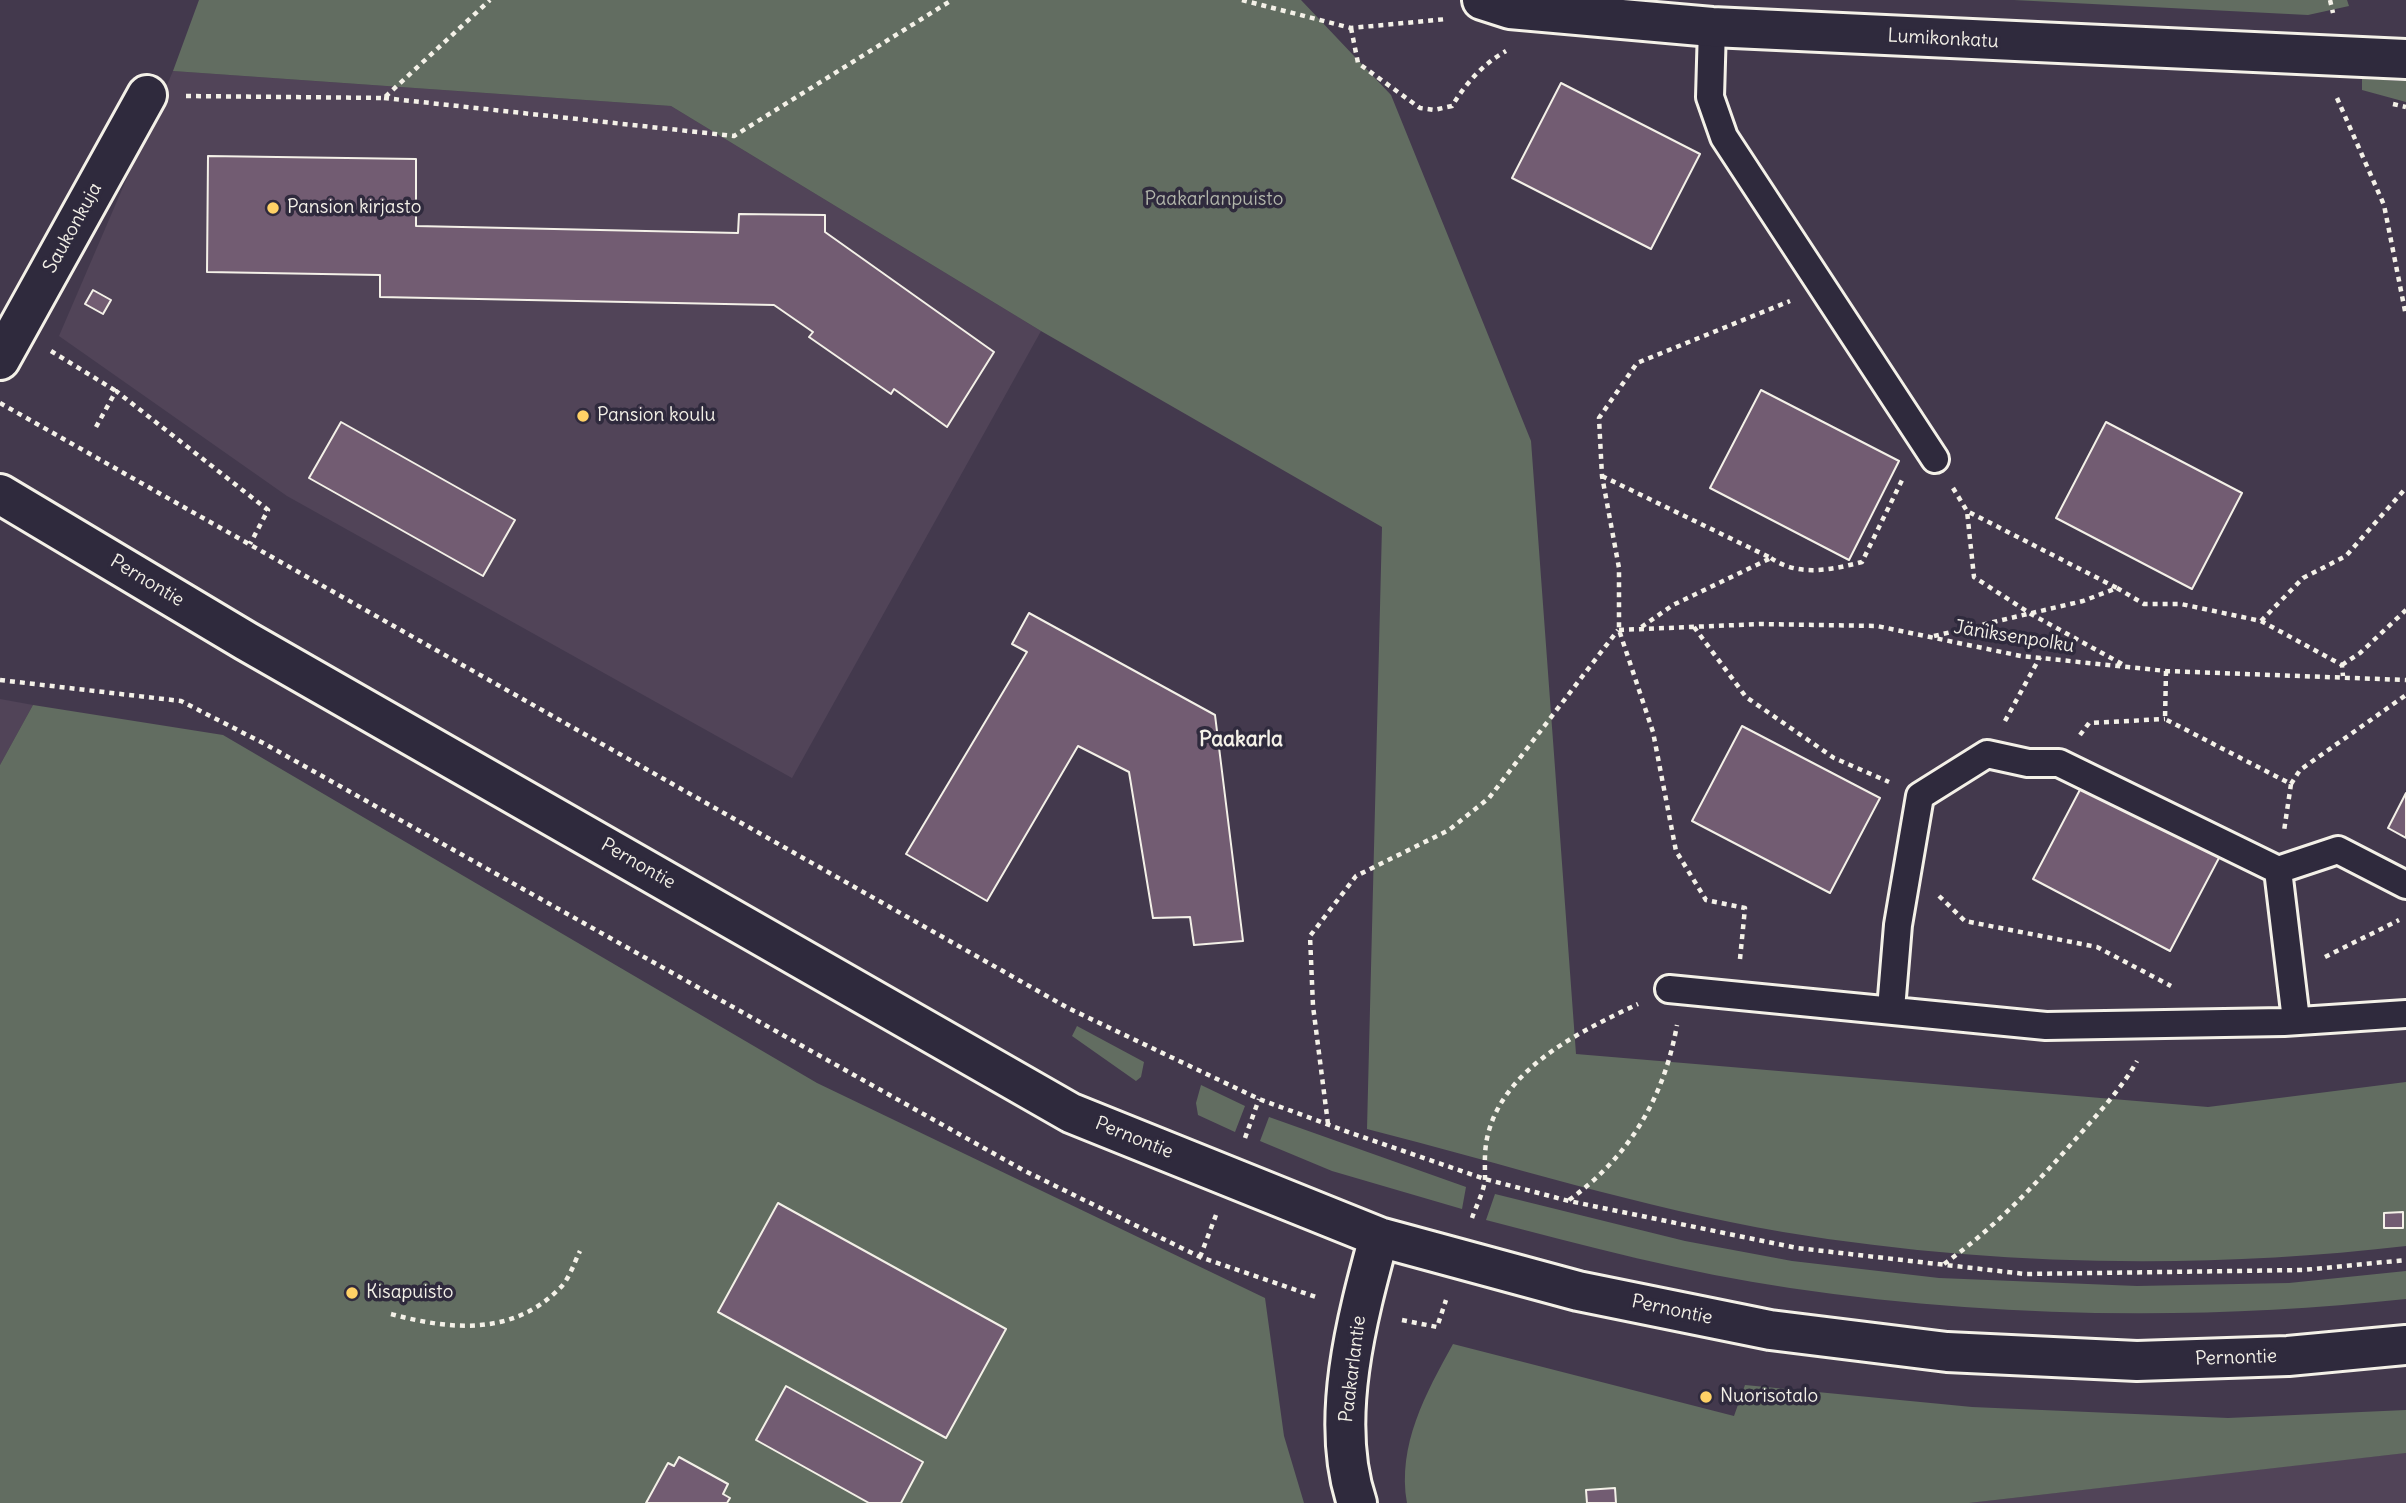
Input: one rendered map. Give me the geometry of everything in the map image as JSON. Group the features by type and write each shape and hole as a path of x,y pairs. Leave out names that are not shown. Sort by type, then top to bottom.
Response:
{"street":[{"name":"Lumikonkatu","path":"1496,4 1712,27 2406,59"},
{"name":"Saukonkuja","path":"0,360 147,95"},
{"name":"Pernontie","path":"0,494 246,641 1071,1113 1379,1237 1578,1291 1770,1330 1948,1352 2137,1361 2288,1356 2406,1345"},
{"name":"Paakarlantie","path":"1357,1503 1349,1473 1346,1413 1359,1311 1379,1237"}],"lane":[{"path":"1712,27 1710,97 1724,137 1935,459"},
{"path":"1891,1009 1908,867 1920,796 1987,754 2028,763 2059,763 2278,870 2338,850 2406,885"},
{"path":"2278,870 2296,1020"},
{"path":"1676,990 2046,1026 2296,1020 2406,1014"}],"path":[{"path":"384,98 490,0"},
{"path":"147,95 384,98 734,136 951,0"},
{"path":"1242,0 1352,28 1436,20 1496,4"},
{"path":"1352,28 1358,64 1420,108 1452,106 1462,89 1486,64 1514,49"},
{"path":"2334,55 2334,89 2384,205 2406,316"},
{"path":"1737,995 1745,908 1706,900 1675,851 1653,732 1619,630 1619,568 1602,476 1599,418 1637,363 1824,286"},
{"path":"52,352 116,391 268,510 250,544"},
{"path":"96,427 116,391"},
{"path":"0,403 1068,1008 1222,1083 1328,1125 1485,1180 1569,1201 1797,1248 2025,1274 2303,1270 2406,1259"},
{"path":"1602,476 1771,558 1787,569 1832,570 1862,562 1915,454 1920,436"},
{"path":"1935,459 1967,511 1974,577 2031,614 2126,666"},
{"path":"2261,621 2303,578 2346,556 2406,488"},
{"path":"1967,511 2144,604 2180,604 2261,621 2342,665"},
{"path":"1640,629 1673,605 1771,558"},
{"path":"1930,637 2031,614 2117,588"},
{"path":"2342,665 2360,653 2406,610"},
{"name":"Jäniksenpolku","path":"1619,630 1877,626 2040,657 2126,666 2406,680"},
{"path":"1693,627 1746,697 1834,758 1920,796"},
{"path":"1328,1125 1312,1006 1310,936 1356,876 1449,830 1489,798 1619,630"},
{"path":"1987,754 2040,657"},
{"path":"2342,665 2343,676"},
{"path":"2165,719 2166,670"},
{"path":"0,680 181,701 265,744 1023,1170 1200,1257 1292,1289"},
{"path":"2278,870 2291,784 2300,770 2406,695"},
{"path":"2059,763 2089,723 2165,719 2291,784"},
{"path":"1908,867 1965,921 2096,947 2181,992 2186,1023"},
{"path":"2291,974 2406,917"},
{"path":"1485,1180 1483,1159 1488,1131 1502,1104 1538,1059 1594,1025 1676,990 1673,1049 1641,1126 1601,1177 1569,1201"},
{"path":"1943,1264 1985,1234 2032,1190 2125,1082 2160,1023"},
{"path":"391,1314 434,1326 457,1327 508,1321 534,1309 561,1287 580,1251"}],"shaded area":[{"name":"Pansion koulu","path":"173,71 671,106 1041,331 792,778 287,496 59,336"},
{"path":"0,699 33,705 0,765"},
{"path":"2406,1453 2406,1503 1969,1503 2341,1460"}],"green space":[{"name":"Paakarlanpuisto","path":"199,0 1301,0 1391,95 1531,441 1576,1054 2208,1107 2406,1082 2406,1246 2250,1259 2172,1261 2016,1258 1938,1252 1783,1232 1678,1211 1367,1129 1382,527 1041,331 671,106 173,71"},
{"path":"2014,0 2347,0 2349,6 2308,15"},
{"path":"2362,79 2406,81 2406,102 2362,90"},
{"name":"Kisapuisto","path":"33,705 223,735 817,1083 1265,1298 1284,1436 1304,1503 0,1503 0,765"},
{"path":"1077,1026 1144,1062 1141,1077 1136,1081 1072,1036"},
{"path":"1201,1085 1245,1106 1235,1132 1198,1115 1196,1103"},
{"path":"1269,1117 1466,1187 1462,1209 1332,1171 1260,1141"},
{"path":"1495,1194 1685,1241 1792,1261 1939,1278 2137,1286 2289,1283 2406,1271 2406,1299 2252,1311 2098,1313 1867,1298 1713,1275 1486,1220"},
{"path":"1453,1344 1734,1416 1745,1385 1972,1407 2228,1418 2406,1410 2406,1453 1969,1503 1407,1503 1406,1461 1410,1440 1424,1401"}],"building":[{"path":"1561,83 1700,154 1651,249 1512,178"},
{"path":"208,156 416,159 416,226 738,233 739,214 825,215 825,232 994,352 947,427 894,389 891,394 809,337 813,332 774,305 380,297 380,275 207,272"},
{"path":"93,290 111,300 103,314 85,304"},
{"path":"1761,390 1899,461 1849,560 1710,488"},
{"path":"341,422 515,520 483,576 309,478"},
{"path":"2106,422 2242,493 2192,589 2056,518"},
{"path":"1029,613 1215,715 1243,941 1194,945 1190,917 1153,918 1129,772 1078,746 987,901 906,854 1027,652 1012,644"},
{"path":"1742,726 1880,798 1830,893 1692,821"},
{"path":"2083,784 2220,856 2170,951 2033,879"},
{"path":"2406,793 2406,838 2388,828"},
{"path":"778,1203 1006,1329 946,1438 718,1312"},
{"path":"2403,1212 2403,1228 2384,1228 2384,1213"},
{"path":"786,1386 923,1462 901,1503 869,1503 756,1440"},
{"path":"679,1457 728,1484 723,1494 730,1498 727,1503 646,1503 668,1463 674,1466"},
{"path":"1615,1488 1616,1503 1587,1503 1586,1490"}],"place":[{"name":"Pansion kirjasto","path":"273,208"},
{"name":"Pansion koulu","path":"583,416"},
{"name":"Kisapuisto","path":"352,1293"},
{"name":"Nuorisotalo","path":"1706,1397"}],"district":[{"name":"Paakarla","path":"1241,740"}]}
